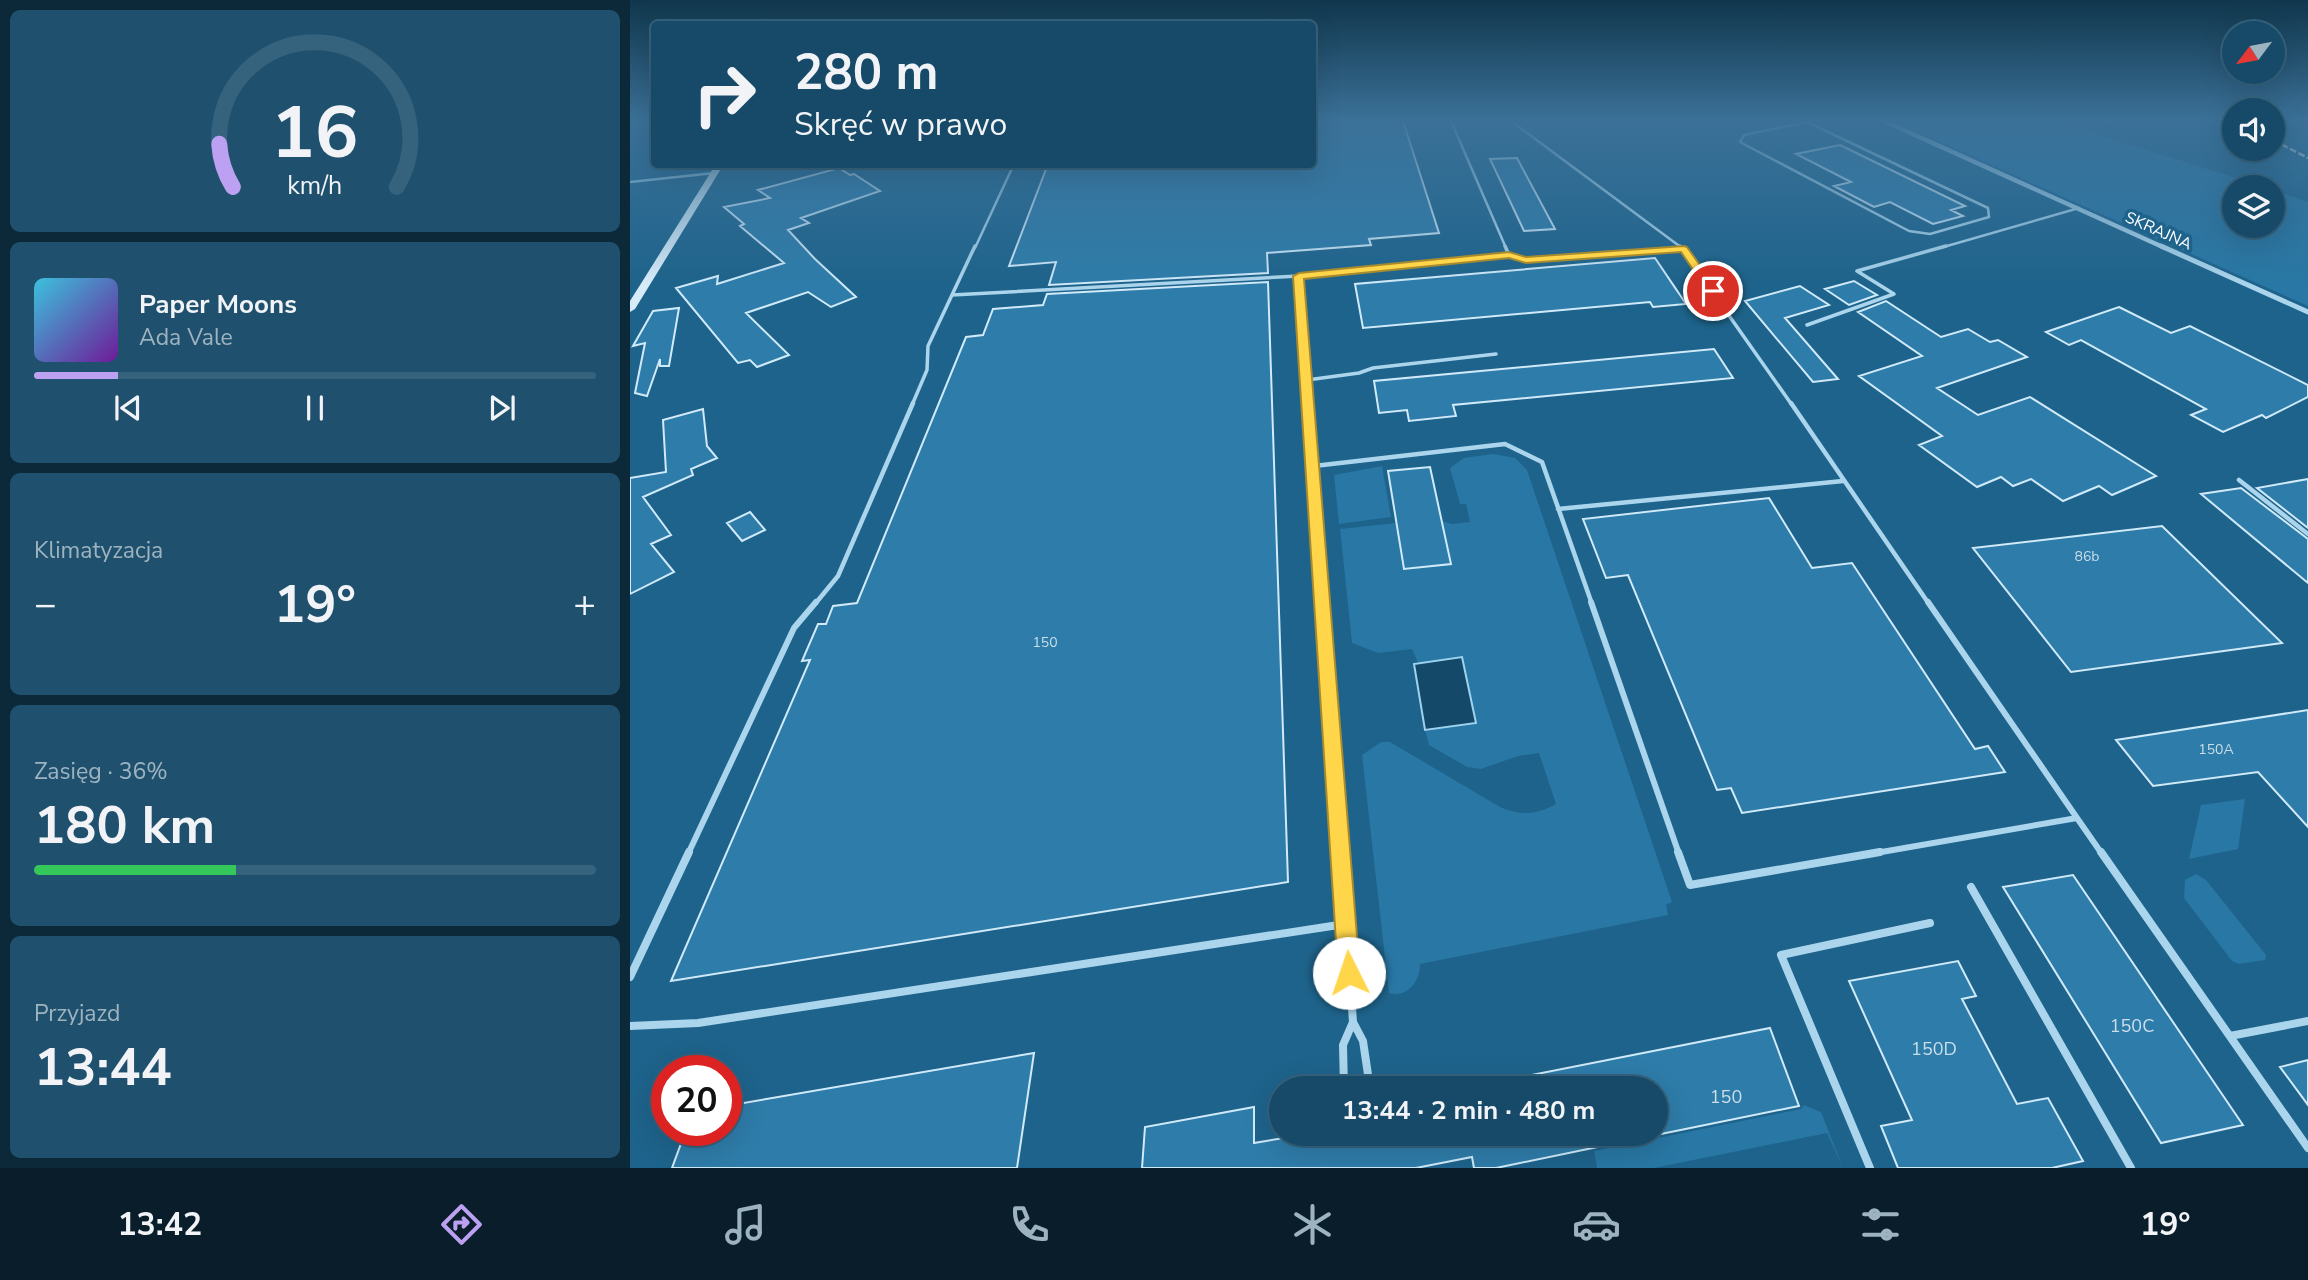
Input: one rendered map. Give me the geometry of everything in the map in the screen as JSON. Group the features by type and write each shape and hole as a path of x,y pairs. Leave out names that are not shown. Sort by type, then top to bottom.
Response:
{"street":[{"path":"630,309 713,176"},
{"name":"SKRAJNA","path":"2006,176 2308,312"}],"lane":[{"path":"630,182 673,176"},
{"path":"630,977 794,628 838,576 927,370 928,346 1009,176"},
{"path":"1475,176 1509,255"},
{"path":"1585,176 1684,249 2308,1148"},
{"path":"1804,176 1909,231 1930,234 1989,217 1988,208 1920,176"},
{"path":"1807,325 1894,294 1857,271 2079,208"},
{"path":"952,295 1299,276 1509,255 1526,260 1684,249"},
{"path":"1299,276 1353,1022 1363,1041 1368,1076"},
{"path":"1307,380 1359,373 1373,368 1496,354"},
{"path":"1314,466 1505,444 1542,462 1690,885 2077,818"},
{"path":"2239,480 2308,534"},
{"path":"1558,509 1843,481"},
{"path":"1971,887 2131,1168"},
{"path":"1870,1168 1781,955 1930,923"},
{"path":"630,1026 698,1023 1345,924"},
{"path":"2230,1036 2308,1020"},
{"path":"1344,1076 1343,1045 1353,1022"}],"shaded area":[{"path":"2015,176 2222,176 2222,238 2285,238 2285,194 2308,202 2308,306"},
{"path":"1493,454 1515,458 1527,470 1672,902 1666,905 1668,915 1420,964 1412,987 1402,993 1389,993 1362,755 1381,742 1390,742 1508,810 1528,813 1556,804 1539,753 1518,756 1481,769 1467,767 1429,745 1425,730 1475,723 1462,658 1418,663 1412,649 1378,653 1352,643 1340,529 1396,523 1404,569 1451,564 1442,521 1452,524 1470,522 1466,504 1460,504 1450,468 1464,458"},
{"path":"1382,466 1391,517 1339,524 1334,475"},
{"path":"1462,657 1476,723 1425,730 1414,664"},
{"path":"2245,799 2238,849 2189,859 2201,805"},
{"path":"2196,874 2206,880 2266,955 2265,960 2239,964 2232,961 2184,898 2185,880"},
{"path":"1804,1105 1821,1112 1843,1168 1827,1133 1654,1168 1597,1168 1594,1151 1619,1146 1668,1146 1668,1136 1801,1109"}],"building":[{"path":"811,176 856,176 880,191 801,218 809,223 788,230 856,297 831,307 808,292 746,313 789,355 757,367 750,360 738,363 676,288 718,276 717,284 784,263 740,226 744,224 724,207 770,198 758,190"},
{"path":"1044,176 1421,176 1439,233 1369,239 1371,245 1267,253 1268,273 1049,285 1056,262 1009,266"},
{"path":"1498,176 1526,176 1555,229 1524,231"},
{"path":"1838,176 1903,176 1965,206 1951,210 1963,216 1933,224 1890,202 1874,207 1834,186 1851,182"},
{"path":"1655,258 1686,304 1653,307 1650,302 1363,328 1355,284"},
{"path":"1854,281 1877,295 1849,305 1825,289"},
{"path":"1268,282 1288,882 671,981 810,660 802,661 818,624 826,624 833,606 857,603 966,337 983,335 993,309 1043,305 1047,294"},
{"path":"1800,286 1829,305 1785,318 1838,379 1813,382 1745,301"},
{"path":"1886,301 1941,337 1968,329 1990,342 1998,340 2027,357 1937,388 1978,415 2030,397 2156,476 2112,495 2099,486 2063,501 2031,479 2013,486 2001,477 1977,487 1919,445 1942,436 1859,376 1922,356 1858,312"},
{"path":"2119,307 2171,333 2190,326 2308,385 2308,397 2266,418 2262,415 2223,432 2191,415 2206,409 2081,340 2069,345 2046,332"},
{"path":"679,308 669,366 660,366 660,359 647,396 635,393 645,343 633,346 653,311"},
{"path":"1714,349 1733,378 1453,405 1456,416 1409,421 1407,410 1379,413 1374,381"},
{"path":"703,409 707,446 717,458 691,469 693,475 643,497 671,535 651,544 674,572 630,594 630,478 666,472 663,420"},
{"path":"1430,467 1451,564 1404,569 1388,471"},
{"path":"2308,479 2308,528 2257,488"},
{"path":"2241,488 2308,539 2308,583 2201,494"},
{"path":"1769,498 1812,568 1852,563 1975,749 1988,746 2005,772 1742,813 1731,788 1717,790 1628,575 1606,578 1583,519"},
{"path":"750,512 765,530 742,541 727,523"},
{"path":"2162,526 2282,643 2071,672 1973,548"},
{"path":"2308,710 2308,827 2258,772 2153,786 2116,740"},
{"path":"2073,875 2243,1125 2161,1143 2003,887"},
{"path":"1958,961 1976,996 1962,999 2017,1104 2048,1098 2083,1161 2052,1168 1898,1168 1881,1126 1912,1120 1849,981"},
{"path":"1770,1028 1799,1106 1668,1133 1668,1076 1526,1076"},
{"path":"1034,1053 1017,1168 672,1168 680,1146 742,1146 742,1103"},
{"path":"2308,1060 2308,1105 2280,1067"},
{"path":"1254,1107 1254,1143 1269,1140 1269,1146 1602,1146 1496,1168 1474,1168 1472,1157 1416,1168 1142,1168 1145,1127"}],"route":[{"path":"1349,973 1299,276 1509,255 1526,260 1684,249 1713,291"}]}
